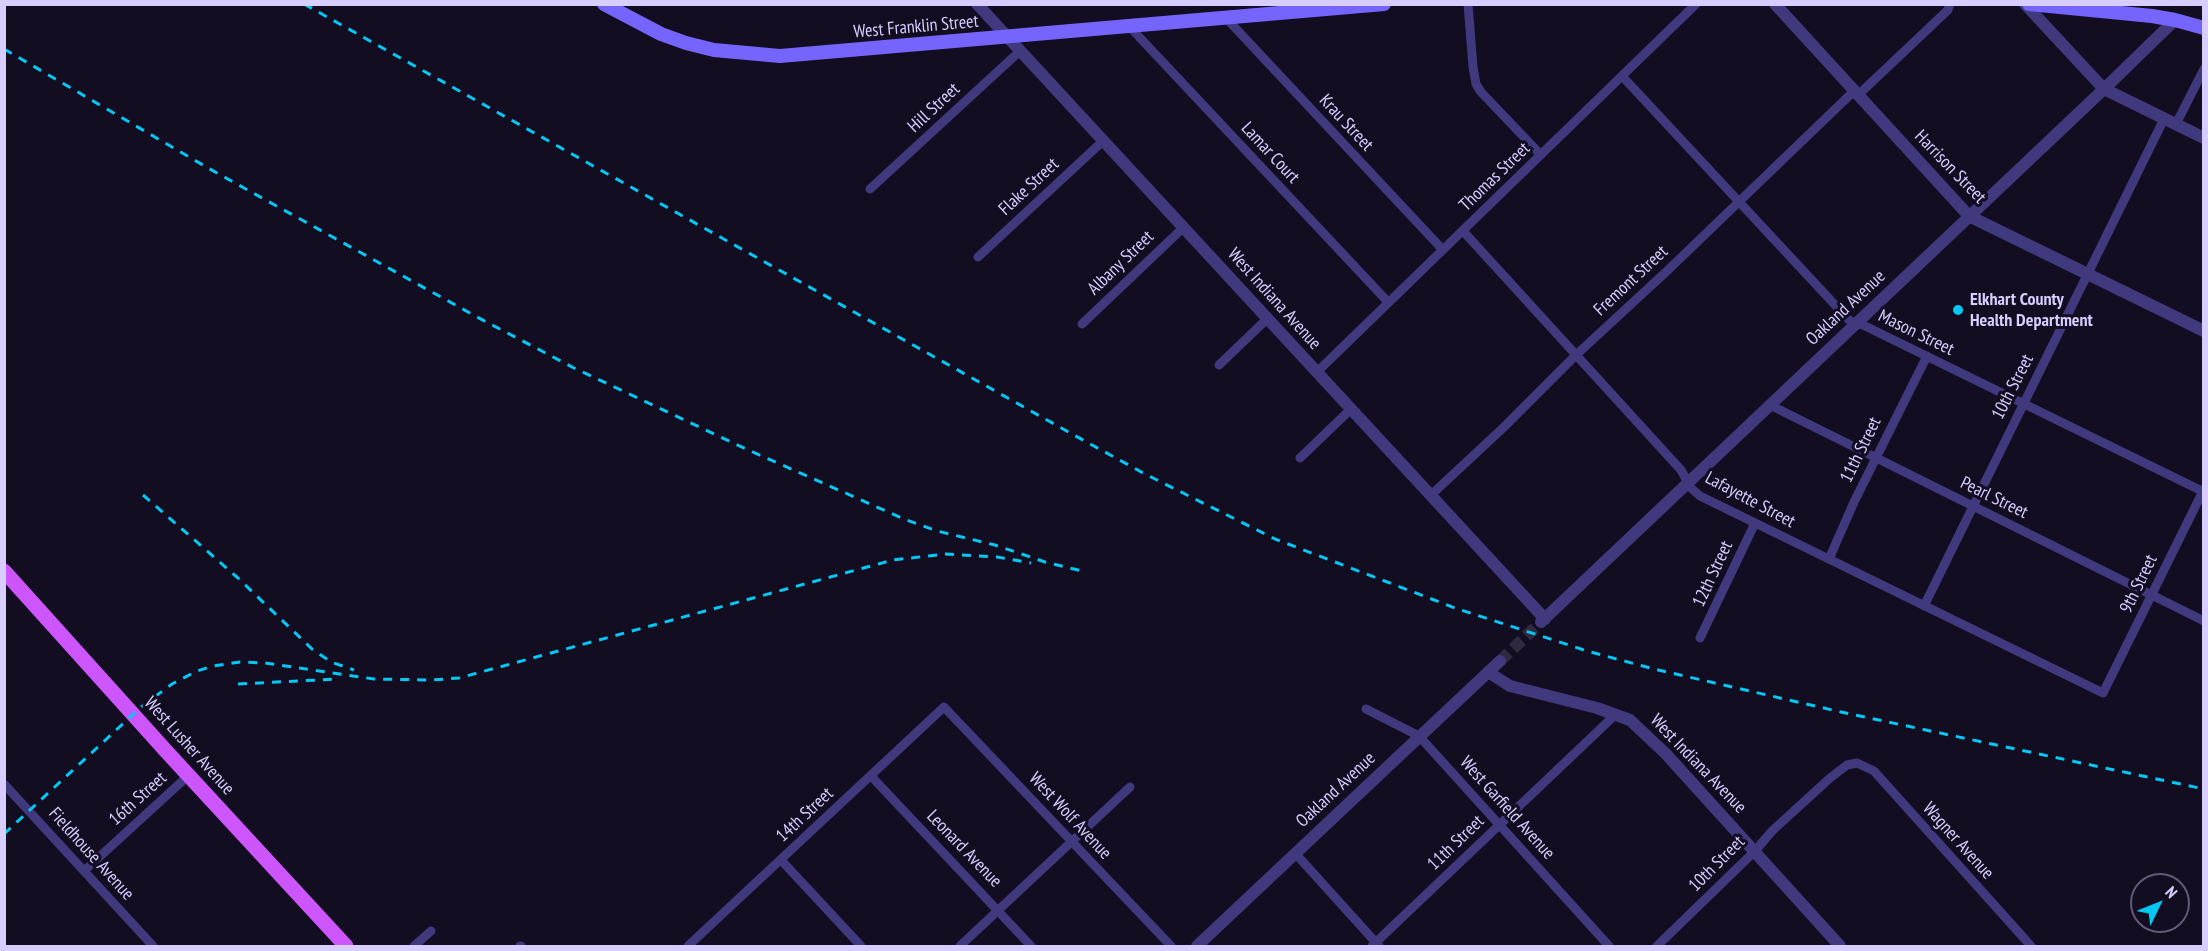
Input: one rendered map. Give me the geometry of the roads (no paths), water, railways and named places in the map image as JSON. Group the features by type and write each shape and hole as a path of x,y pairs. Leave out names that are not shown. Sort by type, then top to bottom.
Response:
{"main road":[{"name":"West Franklin Street","path":"604,4 661,34 714,50 780,56 1384,4"},
{"path":"2027,4 2091,8 2175,20 2204,28"},
{"name":"West Lusher Avenue","path":"4,572 346,946"}],"street":[{"name":"West Indiana Avenue","path":"977,4 1431,495 1543,620"},
{"path":"1468,4 1476,84 1541,155"},
{"name":"Thomas Street","path":"1317,372 1696,4"},
{"name":"Harrison Street","path":"1775,4 1969,216 2204,332"},
{"name":"Fremont Street","path":"1431,495 1739,202 1948,10 1950,4"},
{"path":"2027,4 2104,89 2204,138"},
{"name":"Krau Street","path":"1226,18 1443,250"},
{"name":"Oakland Avenue","path":"1543,620 2175,20"},
{"name":"Lamar Court","path":"1128,25 1388,302"},
{"name":"Hill Street","path":"870,189 1020,51"},
{"name":"10th Street","path":"1924,606 2087,273 2170,122 2204,69"},
{"name":"Mason Street","path":"1622,76 1844,317 2203,491"},
{"name":"Flake Street","path":"978,257 1103,141"},
{"name":"Albany Street","path":"1082,324 1184,227"},
{"name":"Lafayette Street","path":"1463,231 1681,470 1691,488 1700,496 2103,693"},
{"path":"1219,365 1268,318"},
{"name":"11th Street","path":"1830,559 1875,459 1927,356"},
{"name":"Pearl Street","path":"1770,405 2204,621"},
{"path":"1300,458 1351,409"},
{"name":"9th Street","path":"2103,693 2203,491"},
{"name":"12th Street","path":"1700,638 1755,523"},
{"name":"Oakland Avenue","path":"1197,946 1500,661"},
{"name":"West Indiana Avenue","path":"1488,672 1510,686 1616,714 1630,720 1644,731 1840,946"},
{"name":"14th Street","path":"689,946 944,707"},
{"name":"West Wolf Avenue","path":"944,707 1171,946"},
{"name":"West Garfield Avenue","path":"1366,709 1419,736 1609,946"},
{"name":"11th Street","path":"1376,945 1616,714"},
{"name":"10th Street","path":"1657,946 1755,851 1772,831 1838,771 1847,765 1857,763"},
{"name":"Wagner Avenue","path":"1857,763 1874,771 2031,946"},
{"name":"16th Street","path":"84,871 189,775"},
{"name":"Leonard Avenue","path":"871,776 999,909 1031,946"},
{"name":"Fieldhouse Avenue","path":"4,784 153,946"},
{"path":"960,946 1130,787"},
{"path":"1295,853 1376,945"},
{"path":"781,860 861,946"},
{"path":"414,946 431,931"}],"tunnel":[{"path":"1500,661 1541,622"}],"railway":[{"path":"304,4 1072,434 1145,474 1275,539 1455,608 1587,651 1654,669 1841,712 2204,789"},
{"path":"4,49 208,168 574,368 746,449 904,519 937,531 995,545 1045,562 1082,571"},
{"path":"143,495 238,578 312,649 331,662 354,670"},
{"path":"4,834 141,707 172,684 197,671 213,666 240,662 265,663 374,679 459,678 893,560 945,554 997,557 1031,563"},
{"path":"238,684 338,679"}],"place":[{"name":"Elkhart County Health Department","path":"1958,310"}]}
